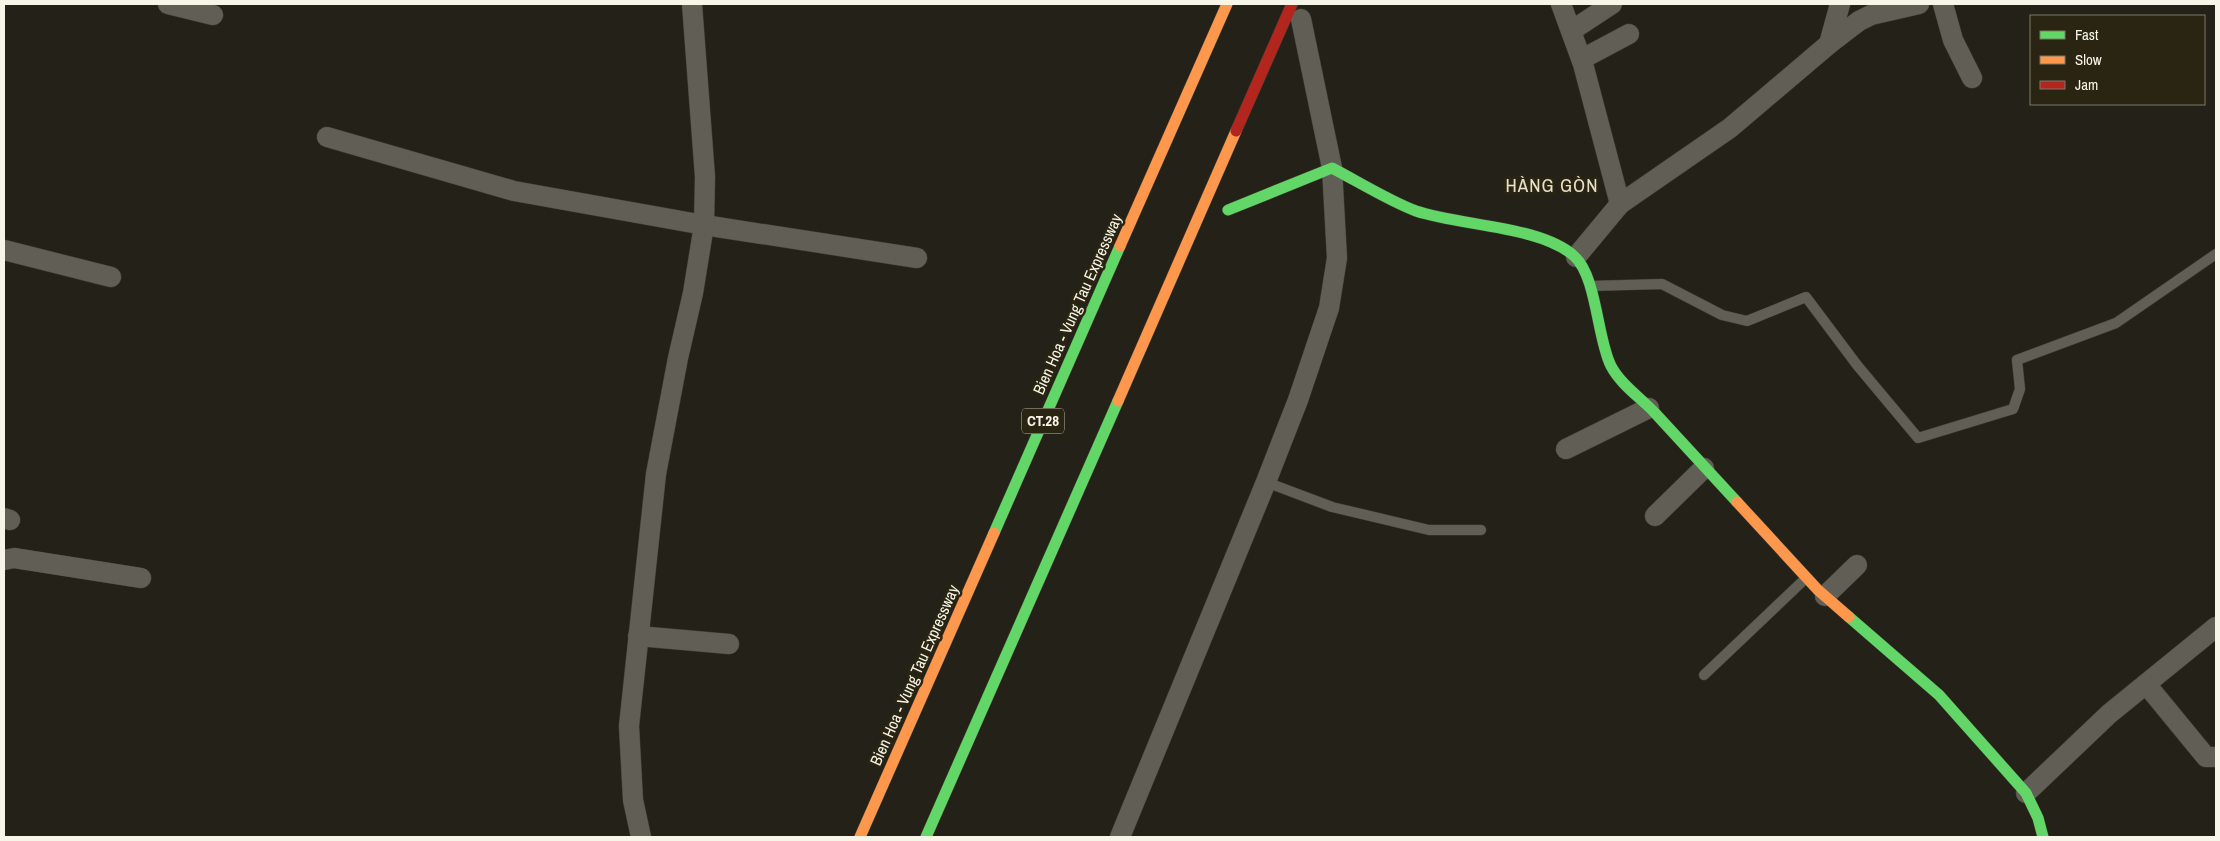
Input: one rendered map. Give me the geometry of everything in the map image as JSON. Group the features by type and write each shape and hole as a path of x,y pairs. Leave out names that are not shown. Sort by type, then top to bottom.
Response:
{"main road":[{"name":"Bien Hoa - Vung Tau Expressway","path":"860,837 1226,4"},
{"path":"926,837 1297,12"},
{"path":"1228,210 1332,168 1414,210 1448,220 1532,235 1560,246 1576,257 1587,276 1611,366 1628,388 1649,408 1824,596 1939,695 2026,793 2038,818 2043,837"}],"street":[{"path":"168,4 213,15"},
{"path":"641,837 633,800 628,726 656,474 678,358 693,293 704,225 705,177 692,4"},
{"path":"1561,4 1582,59 1620,204"},
{"path":"1571,31 1612,4"},
{"path":"1829,44 1840,4"},
{"path":"1576,257 1620,204 1730,128 1859,21 1871,15 1919,4"},
{"path":"1943,4 1952,40 1972,78"},
{"path":"1120,837 1266,482 1298,400 1329,308 1337,258 1332,168 1297,12"},
{"path":"1582,59 1629,34"},
{"path":"327,137 514,191 704,225 917,258"},
{"path":"4,250 111,277"},
{"path":"1566,449 1649,408"},
{"path":"1656,516 1704,468"},
{"path":"4,560 14,558 142,578"},
{"path":"1824,596 1857,565"},
{"path":"2026,793 2109,714 2216,628"},
{"path":"638,636 729,644"},
{"path":"2146,684 2206,757 2216,757"}],"lane":[{"path":"1589,286 1662,284 1722,315 1747,321 1806,297 1857,365 1918,438 2013,409 2020,389 2017,360 2116,323 2216,254"},
{"path":"1266,482 1332,507 1429,530 1482,530"},
{"path":"1704,674 1806,578"}],"traffic: fast":[{"path":"1228,210 1332,168 1385,197 1416,211 1542,238 1560,246 1574,256 1582,265 1588,278 1606,354 1615,373 1655,413 1737,502"},
{"path":"994,533 1120,246"},
{"path":"926,837 1118,401"},
{"path":"1849,617 1939,695 2026,793 2038,818 2043,837"}],"traffic: slow":[{"path":"1120,246 1227,4"},
{"path":"1118,401 1236,131"},
{"path":"1737,502 1818,590 1849,617"},
{"path":"860,837 994,533"}],"traffic: jam":[{"path":"1236,131 1292,4"}],"district":[{"name":"HÀNG GÒN","path":"1552,185"}]}
